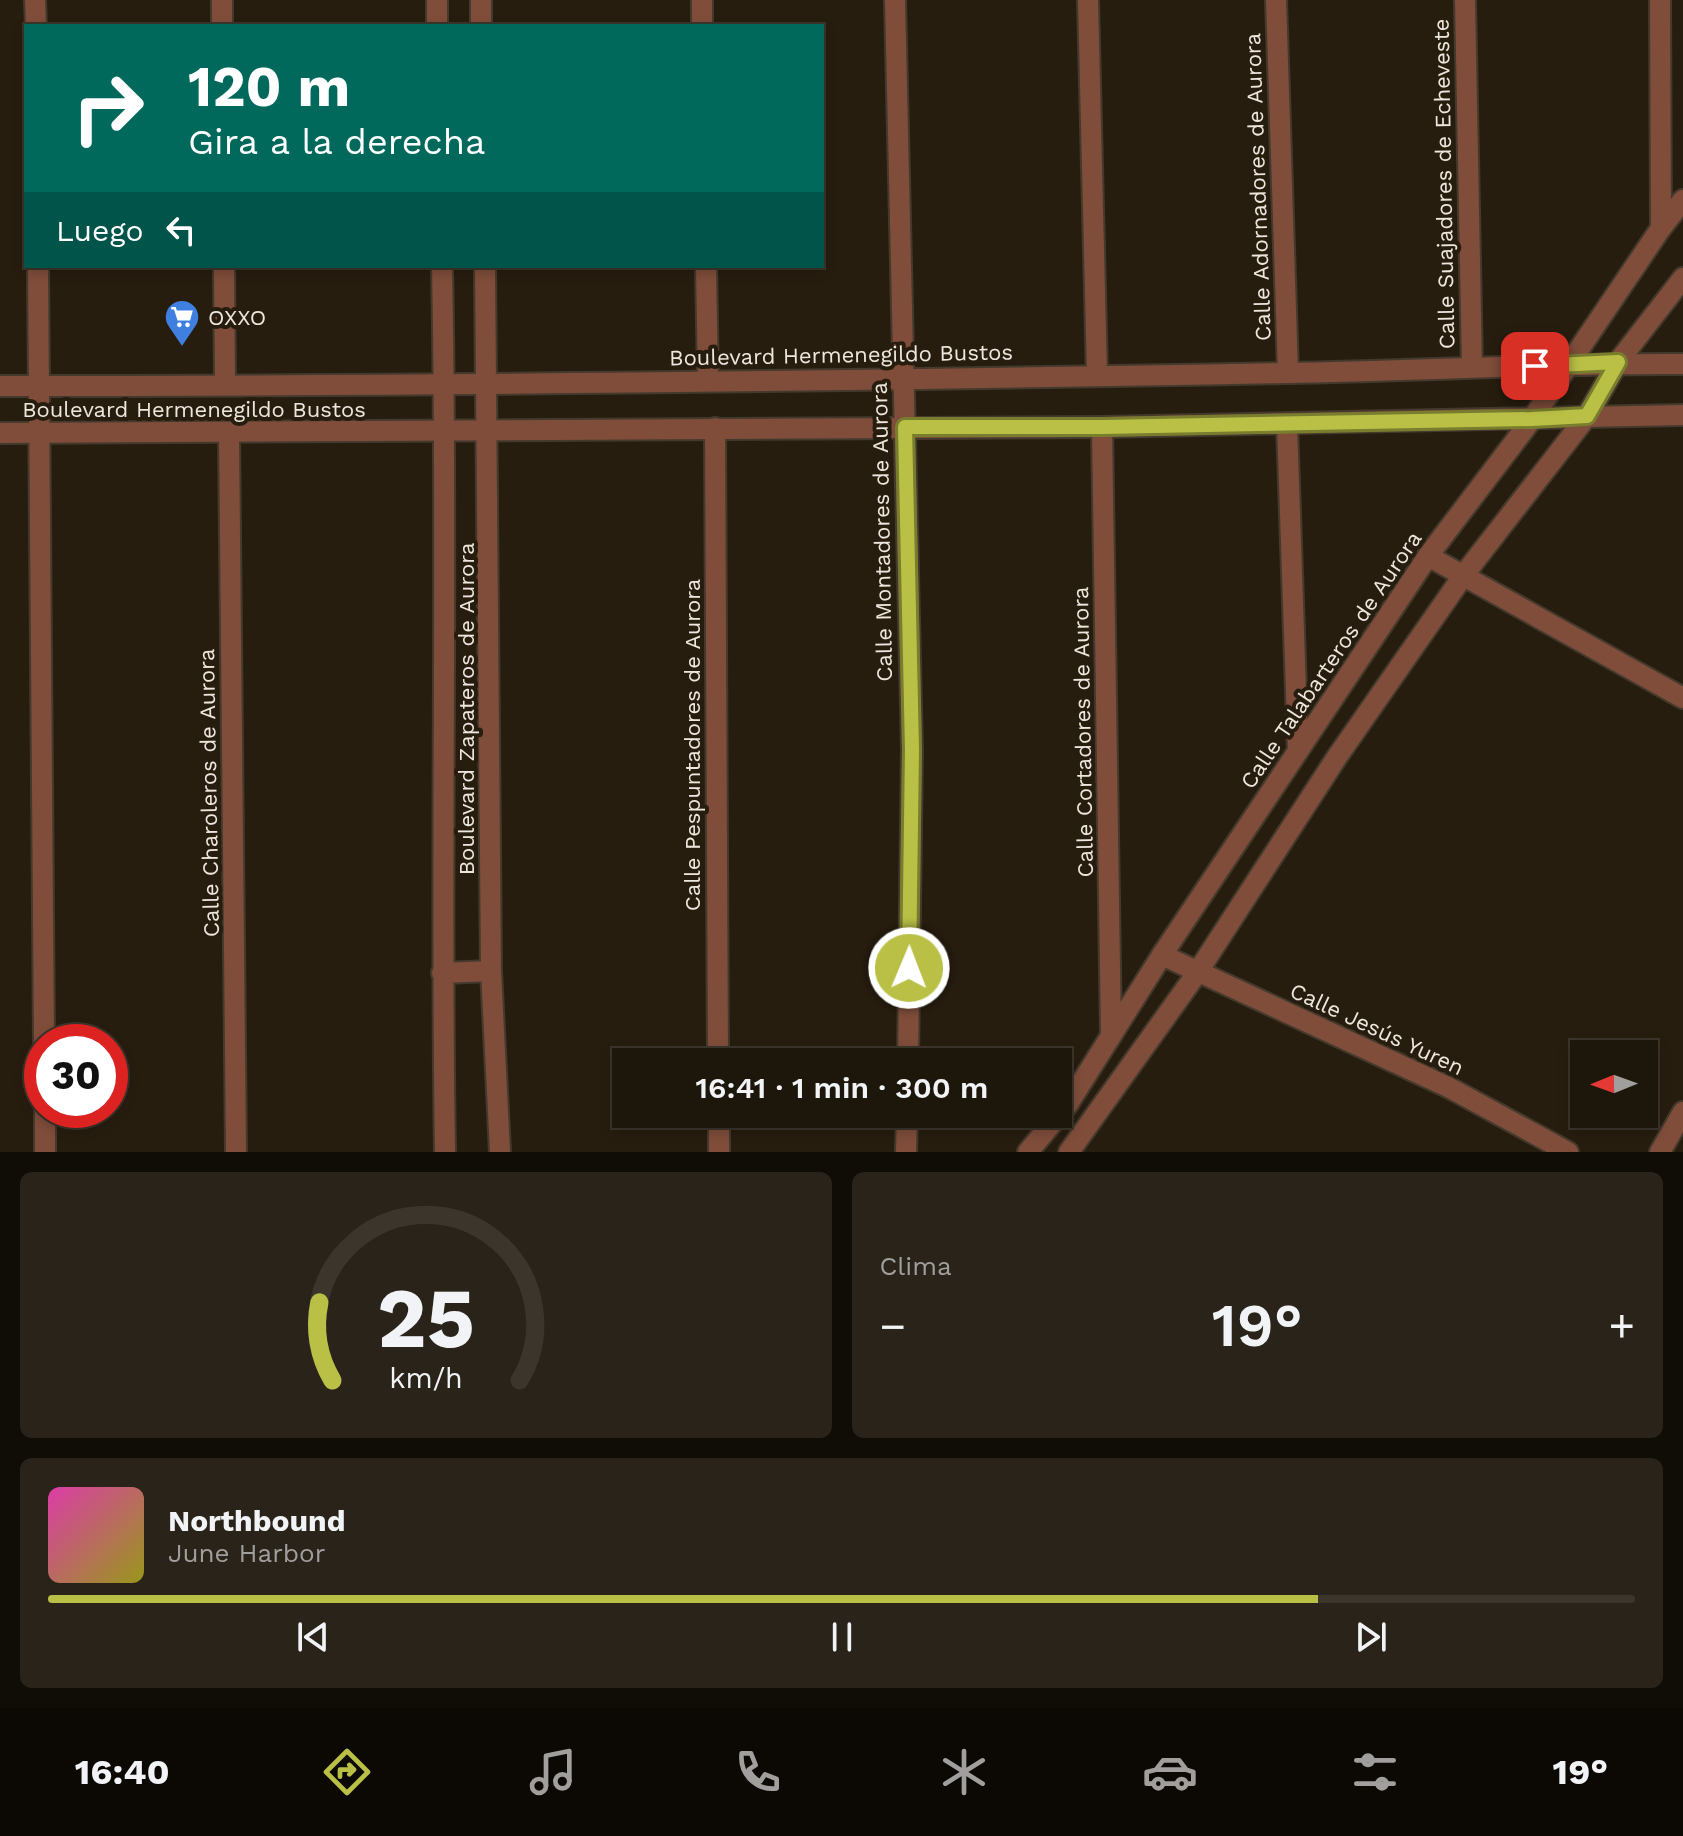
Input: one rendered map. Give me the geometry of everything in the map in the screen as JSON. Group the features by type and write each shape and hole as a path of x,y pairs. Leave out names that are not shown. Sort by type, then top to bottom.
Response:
{"street":[{"path":"35,0 36,24"},
{"path":"222,0 222,24"},
{"path":"437,0 437,24"},
{"path":"481,0 481,24"},
{"path":"702,0 702,24"},
{"name":"Calle Montadores de Aurora","path":"895,0 912,750 908,1048"},
{"path":"1088,0 1097,375"},
{"name":"Calle Adornadores de Aurora","path":"1276,0 1288,373"},
{"name":"Calle Suajadores de Echeveste","path":"1465,0 1472,367"},
{"path":"1660,0 1661,228"},
{"name":"Calle Talabarteros de Aurora","path":"1028,1152 1068,1104 1162,955 1428,556 1532,419 1683,200"},
{"path":"38,268 44,1024"},
{"path":"224,268 225,384"},
{"name":"Boulevard Zapateros de Aurora","path":"442,268 445,1152"},
{"name":"Boulevard Zapateros de Aurora","path":"485,268 491,971 500,1152"},
{"path":"706,268 708,381"},
{"path":"1069,1152 1197,973 1337,757 1463,576 1587,416 1618,362 1683,278"},
{"name":"Boulevard Hermenegildo Bustos","path":"0,386 902,379 1288,373 1618,362 1683,364"},
{"name":"Boulevard Hermenegildo Bustos","path":"0,433 444,433 715,428 1102,427 1683,415"},
{"path":"1287,424 1298,751"},
{"name":"Calle Cortadores de Aurora","path":"1102,427 1111,1036"},
{"name":"Calle Pespuntadores de Aurora","path":"715,428 718,1048"},
{"name":"Calle Charoleros de Aurora","path":"229,433 236,1152"},
{"path":"1428,556 1683,698"},
{"name":"Calle Jesús Yuren","path":"1162,955 1448,1087 1568,1152"},
{"path":"442,973 491,971"},
{"path":"1660,1152 1683,1112"},
{"path":"45,1128 45,1152"},
{"path":"719,1128 719,1152"},
{"path":"906,1152 907,1128"}],"place":[{"name":"OXXO","path":"182,348"}],"route":[{"path":"909,968 912,750 905,427 1102,427 1587,416 1618,362 1535,366"}]}
